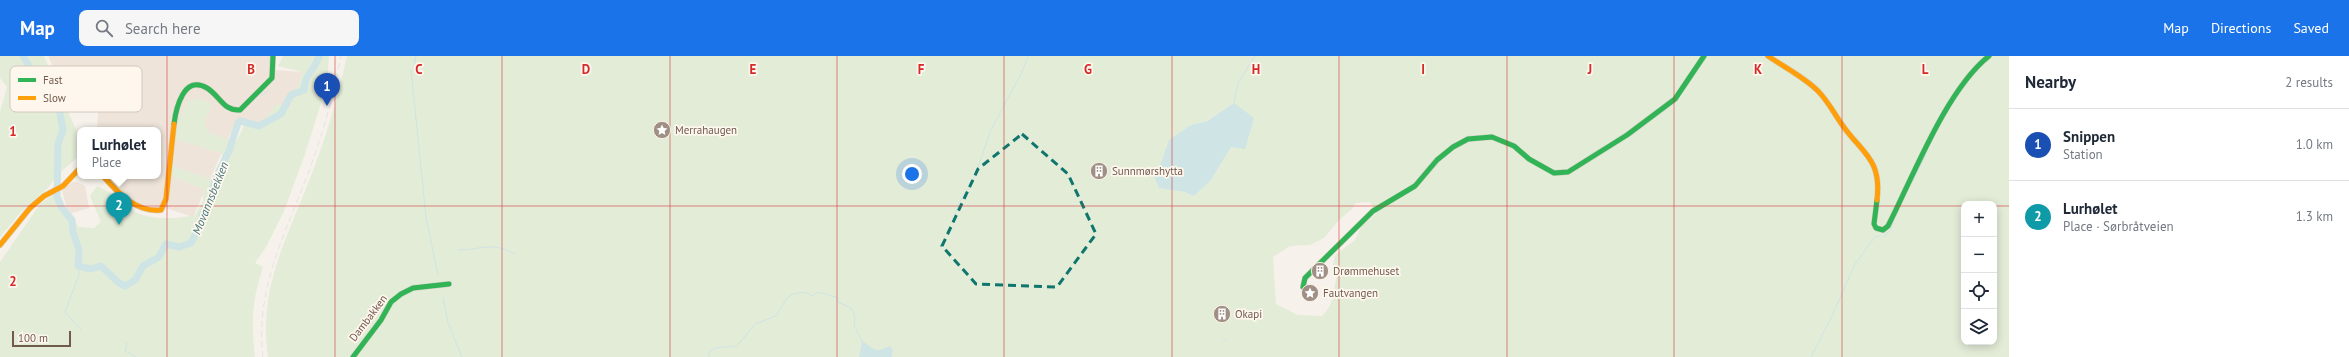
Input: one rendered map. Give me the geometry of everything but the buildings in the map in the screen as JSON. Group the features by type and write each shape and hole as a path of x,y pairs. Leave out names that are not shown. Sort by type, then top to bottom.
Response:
{"street":[{"path":"106,179 121,197 152,211 160,210 166,199 176,106 182,94 192,87 201,86 208,89 229,108 240,110 272,78 273,56"},
{"path":"1303,287 1305,278 1360,222 1374,211 1415,186 1437,160 1453,147 1468,139 1492,137 1514,146 1529,159 1554,173 1568,172 1626,135 1675,100 1704,56"},
{"path":"1768,56 1818,91 1844,128 1869,155 1873,162 1878,192 1878,209 1874,224 1876,228 1883,230 1888,226 1925,149 1951,103 1977,67 1989,56"},
{"path":"0,245 30,208 44,196 61,188 77,171"},
{"name":"Dambakken","path":"353,357 381,320 391,302 401,294 413,288 449,284"}],"highlighted area":[{"path":"1022,134 1068,174 1096,234 1057,287 976,284 942,246 978,169"}],"shaded area":[{"path":"48,56 271,56 271,70 307,72 281,114 263,126 237,119 193,217 169,209 140,204 119,192 108,179 161,179 161,127 97,127 98,112 142,112 142,66 53,66"},
{"path":"1234,103 1254,118 1245,149 1231,147 1211,180 1194,196 1184,192 1159,188 1153,174 1161,163 1169,140 1191,125 1207,121"},
{"path":"72,182 77,182 85,186 89,208 68,214 62,190"},
{"path":"862,341 875,350 881,350 890,346 893,351 892,357 859,357"}],"green space":[{"path":"0,56 44,56 48,66 10,66 10,112 68,112 77,132 77,158 55,177 49,187 22,211 0,237 0,112 7,87 0,78"},
{"path":"283,56 329,56 327,84 304,157 284,211 266,247 255,263 263,267 259,279 253,311 255,357 0,357 0,262 40,204 54,194 62,198 65,212 79,227 94,228 101,222 90,196 97,186 112,194 139,214 163,218 195,215 203,201 203,189 171,176 173,166 217,181 223,159 221,153 175,139 179,120 188,100 201,99 212,104 204,124 210,133 236,142 245,124 261,125 275,105 291,103 303,72 278,66"},
{"path":"347,56 2009,56 2009,357 892,357 893,351 875,351 862,341 859,357 268,357 266,332 267,308 271,286 284,242 322,147 336,102","holes":["1234,103 1231,147 1211,180 1194,196 1184,192 1159,188 1153,174 1191,125 1206,121","1370,202 1376,214 1362,225 1355,240 1335,255 1333,265 1338,273 1332,301 1322,316 1298,315 1276,304 1273,257 1290,246 1310,245 1324,238 1356,203"]}],"waterway":[{"name":"Movannsbekken","path":"23,56 29,66"},
{"path":"270,56 270,70"},
{"name":"Movannsbekken","path":"60,112 63,130 58,144 57,197 62,208 72,220 73,232 79,250 78,266 91,269 101,266 119,283 125,286 135,280 143,266 159,257 166,244 179,247 191,243 200,225 202,215 210,203 215,179 229,151 238,123 240,121 259,126 281,114 291,95 304,90 306,80 319,56"},
{"path":"414,62 416,56"},
{"path":"955,215 959,203 973,181 991,130 1023,70 1028,56"},
{"path":"1234,103 1238,83 1255,56"},
{"path":"415,59 415,67"},
{"path":"411,70 426,217 438,275"},
{"path":"261,96 268,91"},
{"name":"Movannsbekken","path":"252,125 255,121"},
{"path":"1912,182 1926,155"},
{"path":"1884,237 1891,229 1894,219"},
{"path":"1811,357 1832,316 1855,264 1875,237 1880,236"},
{"path":"458,250 493,247 507,250 515,254"},
{"path":"79,267 79,275 65,312 81,330"},
{"path":"709,357 710,351 715,348 737,346 755,324 776,316 787,298 793,294 804,292 813,296 818,292 838,298 838,302 851,308 855,317 854,325 862,341"},
{"path":"443,298 448,323 462,357"},
{"path":"1223,339 1227,341"},
{"path":"127,343 125,351 136,357"}],"railway":[{"path":"263,357 263,309 267,287 281,242 318,147 331,102 341,56"}],"traffic: fast":[{"path":"174,124 179,102 187,89 192,85 199,85 207,88 226,106 234,110 240,110 272,78 273,56"},
{"path":"1303,287 1305,278 1373,211 1415,186 1437,160 1453,147 1468,139 1492,137 1514,146 1529,159 1554,173 1568,172 1627,135 1675,99 1704,56"},
{"path":"1877,200 1874,224 1876,228 1883,230 1888,226 1932,135 1945,112 1973,71 1989,56"},
{"path":"353,357 381,320 391,302 401,294 413,288 449,284"}],"traffic: slow":[{"path":"1768,56 1807,81 1825,99 1843,126 1869,158 1876,175 1878,186 1877,200"},
{"path":"106,179 115,189 136,205 152,210 161,210 166,199 174,124"},
{"path":"0,245 30,208 44,196 63,186 77,171"}],"place":[{"name":"Snippen","path":"327,106"},
{"name":"Merrahaugen","path":"662,130"},
{"name":"Sunnmørshytta","path":"1099,171"},
{"name":"Lurhølet","path":"119,225"},
{"name":"Drømmehuset","path":"1320,271"},
{"name":"Fautvangen","path":"1310,293"},
{"name":"Okapi","path":"1222,314"}]}
